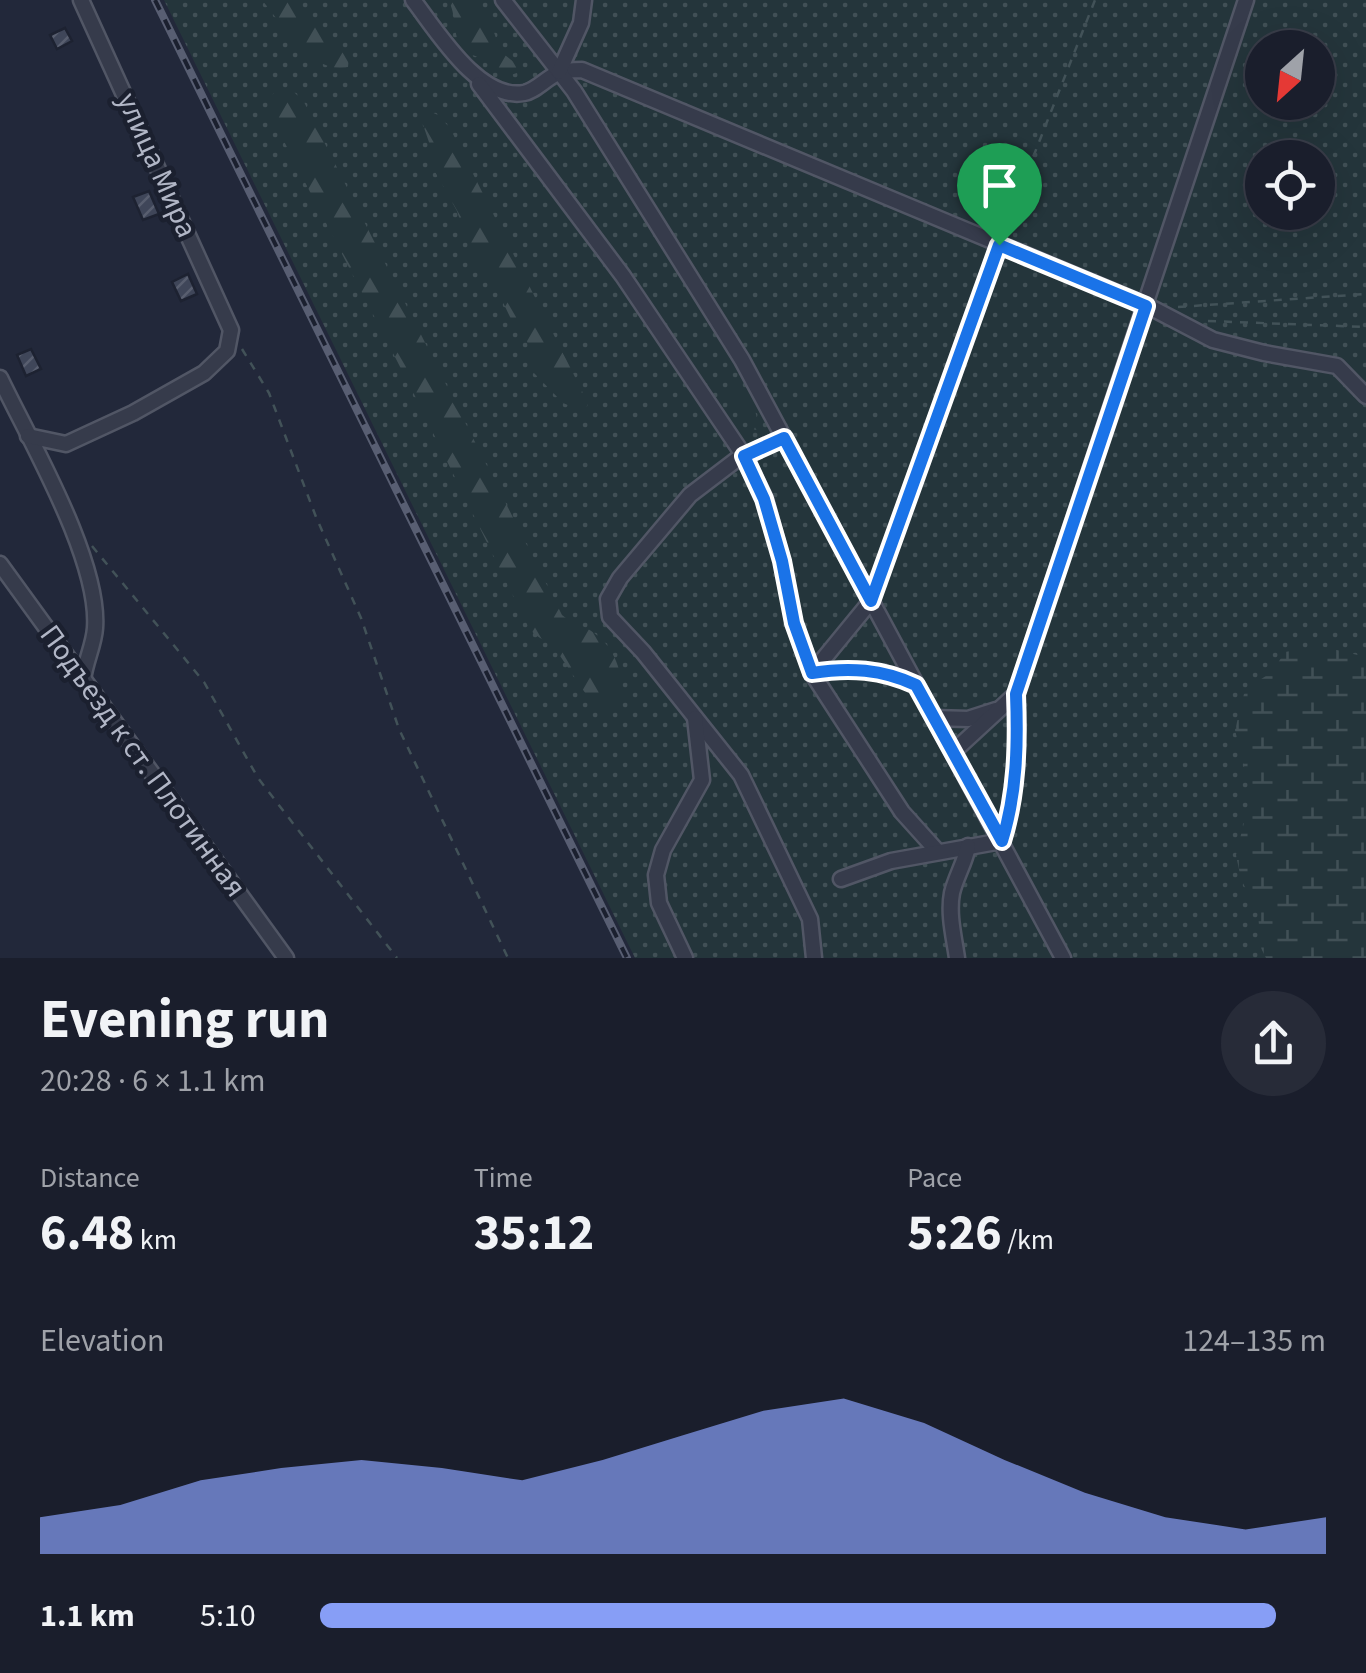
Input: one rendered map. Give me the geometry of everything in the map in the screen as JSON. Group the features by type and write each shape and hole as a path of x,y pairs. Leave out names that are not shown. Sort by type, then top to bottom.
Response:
{"street":[{"name":"улица Мира","path":"81,0 231,330"},
{"path":"413,0 624,276 744,456 764,499 794,623 812,673 902,812 938,852"},
{"path":"502,0 560,72 742,360 1063,958"},
{"path":"560,72 581,23 584,0"},
{"path":"1002,841 1012,808 1018,739 1016,694 1246,0"},
{"path":"470,72 488,85 526,93 560,72 582,70 1146,306 1213,340 1337,366 1366,396"},
{"path":"28,436 66,444 133,413 204,374 227,352 231,330"},
{"path":"0,378 66,515 93,592 96,629 84,680"},
{"path":"784,438 744,456 690,495 620,578 608,598 610,617 742,775 810,919 814,958"},
{"name":"Подъезд к ст. Плотинная","path":"0,564 286,958"},
{"path":"812,673 871,601"},
{"path":"812,673 843,668 868,670 896,675 916,685"},
{"path":"953,752 1016,694"},
{"path":"934,718 968,719 1001,708"},
{"path":"685,958 659,903 656,875 663,850 702,780 695,718"},
{"path":"841,879 891,861 1002,841"},
{"path":"958,958 952,892 968,846"}],"path":[{"path":"871,601 999,245 1095,0"},
{"path":"1146,306 1197,308 1366,294"},
{"path":"1210,321 1366,327"},
{"path":"231,330 269,394 316,518 361,618 399,729 508,958"},
{"path":"91,545 204,682 258,778 397,958"}],"green space":[{"path":"164,0 1366,0 1366,958 635,958"},
{"path":"262,0 295,0 349,56 348,67 335,68 311,56"},
{"path":"448,0 473,0 491,24 501,52 519,66 519,72 500,73 464,50"},
{"path":"282,87 304,102 562,615 594,633 614,656 623,697 609,713 594,706 554,647 534,634 527,624 271,116 270,99"},
{"path":"422,108 438,115 450,128 588,403 585,412 563,403 533,372 527,341 500,296 478,274 457,211 429,161 431,148 419,113"},
{"path":"730,384 743,391 751,402 757,430 752,429 731,395"},
{"path":"1320,646 1366,657 1366,958 1266,958 1261,948 1258,914 1241,879 1236,855 1251,794 1235,730 1244,694 1272,672 1285,652"}],"building":[{"path":"65,28 72,41 57,49 50,35"},
{"path":"149,191 159,214 143,220 133,197"},
{"path":"188,274 197,294 181,301 172,282"},
{"path":"31,349 41,369 26,376 17,355"}],"railway":[{"path":"155,0 627,958"}],"route":[{"path":"999,245 1146,306 1016,694 1018,739 1012,808 1002,841 916,685 896,675 868,670 843,668 812,673 794,623 764,499 744,456 784,438 871,601 999,245"}]}
